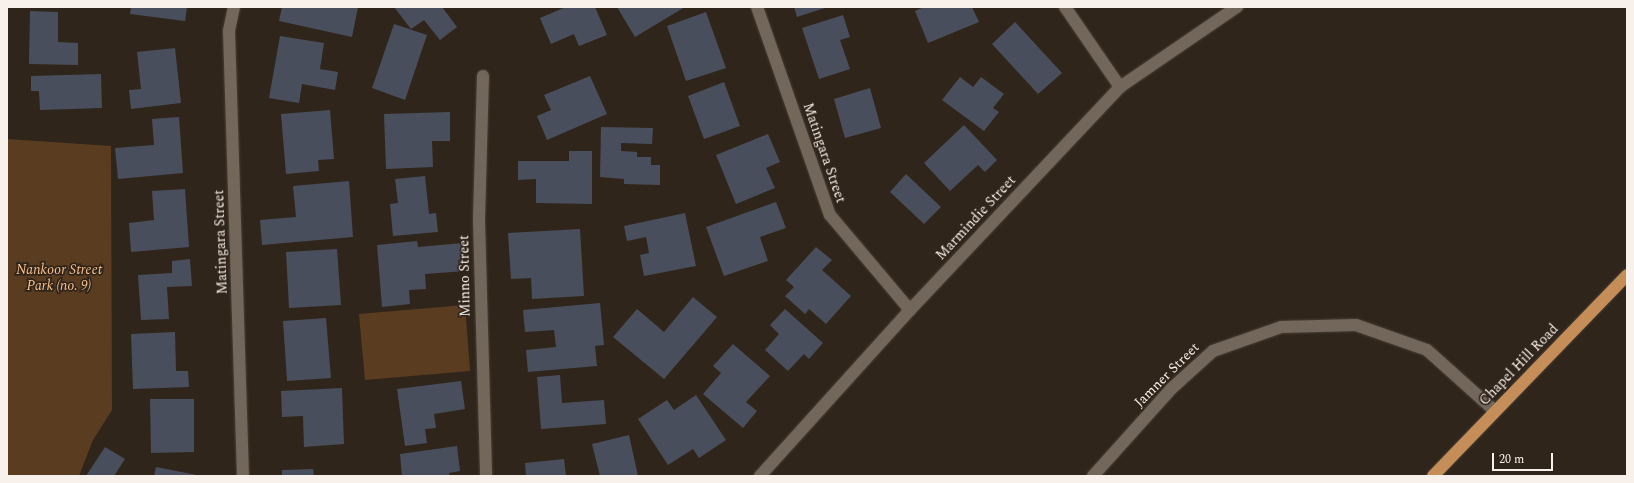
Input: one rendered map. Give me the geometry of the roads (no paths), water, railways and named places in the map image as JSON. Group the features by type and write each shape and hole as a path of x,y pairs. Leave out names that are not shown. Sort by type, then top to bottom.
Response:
{"main road":[{"name":"Chapel Hill Road","path":"1433,476 1627,275"}],"street":[{"name":"Matingara Street","path":"234,7 229,31 243,476"},
{"name":"Matingara Street","path":"757,7 830,214 910,310"},
{"path":"1065,7 1120,87"},
{"name":"Marmindie Street","path":"760,476 910,310 1120,87 1237,7"},
{"name":"Minno Street","path":"483,76 479,221 486,476"},
{"name":"Jamner Street","path":"1092,476 1171,389 1213,351 1281,327 1356,325 1427,350 1495,411"}],"park label":[{"name":"Nankoor Street Park (no. 9)","path":"59,278"}]}
